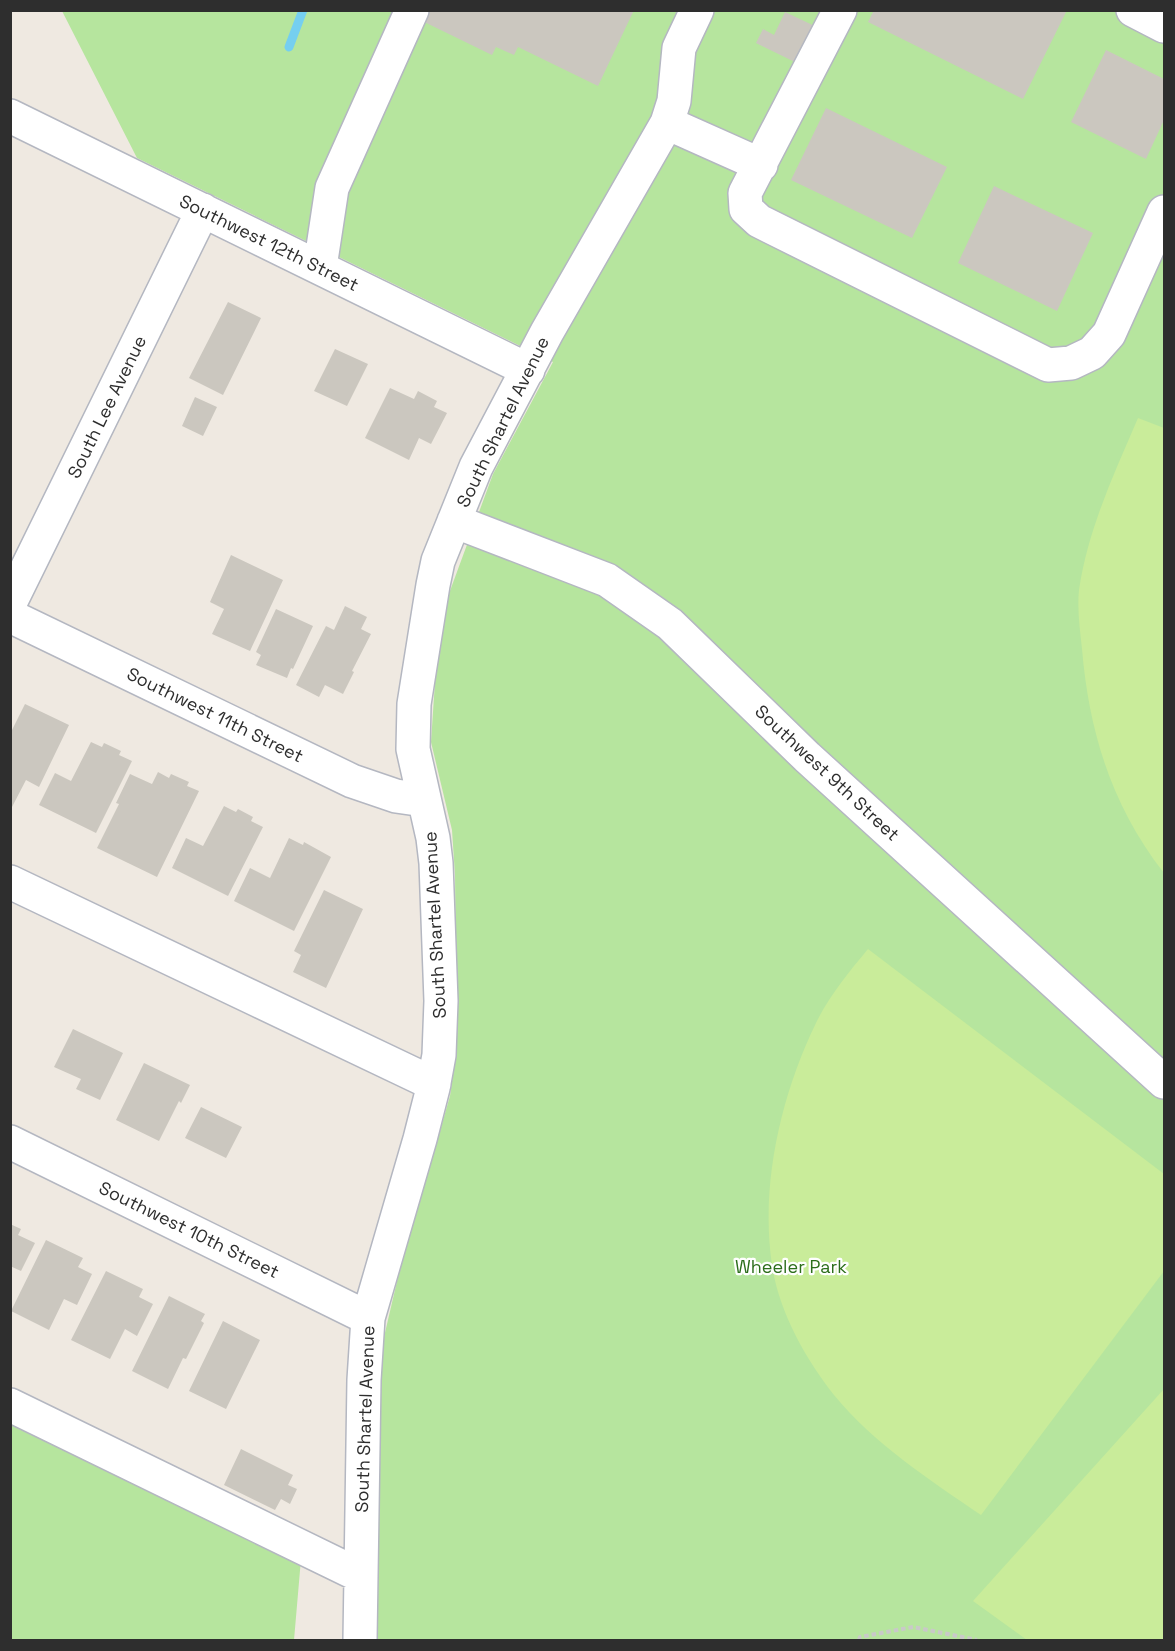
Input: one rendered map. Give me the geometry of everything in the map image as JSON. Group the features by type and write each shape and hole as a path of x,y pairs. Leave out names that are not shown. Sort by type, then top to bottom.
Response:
{"street":[{"path":"320,267 332,188 412,10"},
{"name":"South Shartel Avenue","path":"360,1641 364,1380 368,1318 434,1084 441,1032 433,838 413,749 414,704 433,585 438,561 476,467 547,332 660,136 674,100 679,48 697,10"},
{"path":"840,10 745,193 746,209 759,221 1048,365 1071,363 1092,353 1109,334 1164,212"},
{"path":"1133,10 1164,26"},
{"name":"Southwest 12th Street","path":"10,116 528,370"},
{"path":"660,136 761,165"},
{"name":"South Lee Avenue","path":"10,603 203,210"},
{"name":"Southwest 9th Street","path":"454,521 607,580 669,624 807,757 1164,1082"},
{"name":"Southwest 11th Street","path":"10,616 352,781 396,796 424,800"},
{"path":"10,882 434,1084"},
{"name":"Southwest 10th Street","path":"10,1142 368,1318"},
{"path":"10,1405 361,1576"}],"path":[{"path":"859,1641 860,1637 913,1627 978,1641"}],"green space":[{"name":"Wheeler Park","path":"62,11 1164,11 1164,1640 376,1640 379,1381 384,1337 398,1277 450,1096 457,1045 455,875 452,830 431,742 435,682 447,599 493,474 553,362 137,158"},
{"path":"1138,418 1164,428 1164,873 1130,822 1106,767 1090,710 1079,612 1079,590 1083,567 1095,524"},
{"path":"868,949 1164,1174 1164,1271 981,1515 903,1460 867,1430 834,1395 803,1350 787,1317 775,1283 769,1235 769,1204 771,1172 784,1110 804,1051 821,1013 840,984"},
{"path":"1164,1389 1164,1640 1027,1640 973,1601"},
{"path":"10,1416 301,1559 294,1640 11,1640"}],"building":[{"path":"418,10 634,10 598,86 518,47 514,55 496,47 492,55 414,17"},
{"path":"874,10 1067,10 1023,99 868,22"},
{"path":"785,12 821,29 803,66 756,43 763,29 774,35"},
{"path":"1106,50 1164,79 1164,120 1146,159 1071,122"},
{"path":"826,108 947,167 912,238 791,180"},
{"path":"994,186 1093,233 1057,311 958,263"},
{"path":"228,302 261,318 223,395 189,378"},
{"path":"335,349 368,364 347,406 314,391"},
{"path":"390,388 414,399 418,391 437,401 434,407 447,413 431,444 419,438 409,460 365,438"},
{"path":"195,397 217,407 203,436 182,426"},
{"path":"231,555 283,580 250,651 212,634 224,609 210,602"},
{"path":"345,606 367,617 361,629 371,634 343,694 325,685 319,697 296,685 326,626 334,630"},
{"path":"276,609 313,626 287,678 256,665 261,655 256,652"},
{"path":"25,704 69,725 39,787 26,780 12,807 10,806 10,734"},
{"path":"91,742 102,747 104,743 121,751 119,755 132,761 96,833 39,805 55,773 71,781"},
{"path":"158,772 169,778 171,774 189,782 187,786 199,791 157,877 97,848 119,804 116,803 130,774 152,784"},
{"path":"224,806 236,812 238,809 253,817 251,821 263,827 228,896 172,868 186,838 203,846"},
{"path":"289,838 303,845 304,842 331,857 294,931 234,901 250,868 270,878"},
{"path":"324,890 363,909 326,988 293,972 301,955 294,951"},
{"path":"73,1029 123,1053 100,1100 76,1089 81,1079 54,1067"},
{"path":"144,1063 190,1085 181,1103 179,1101 159,1141 116,1120"},
{"path":"201,1107 242,1127 226,1158 185,1138"},
{"path":"10,1224 21,1229 18,1235 35,1243 21,1271 10,1266"},
{"path":"46,1240 83,1258 78,1267 92,1274 77,1305 64,1299 49,1330 11,1311"},
{"path":"106,1271 143,1289 139,1297 153,1304 137,1336 125,1329 110,1359 71,1340"},
{"path":"169,1296 205,1314 201,1321 204,1323 168,1389 132,1371"},
{"path":"223,1321 260,1340 226,1409 189,1391"},
{"path":"241,1449 293,1475 288,1485 297,1489 290,1504 281,1499 275,1510 224,1485"}],"waterway":[{"path":"289,47 303,10"}]}
